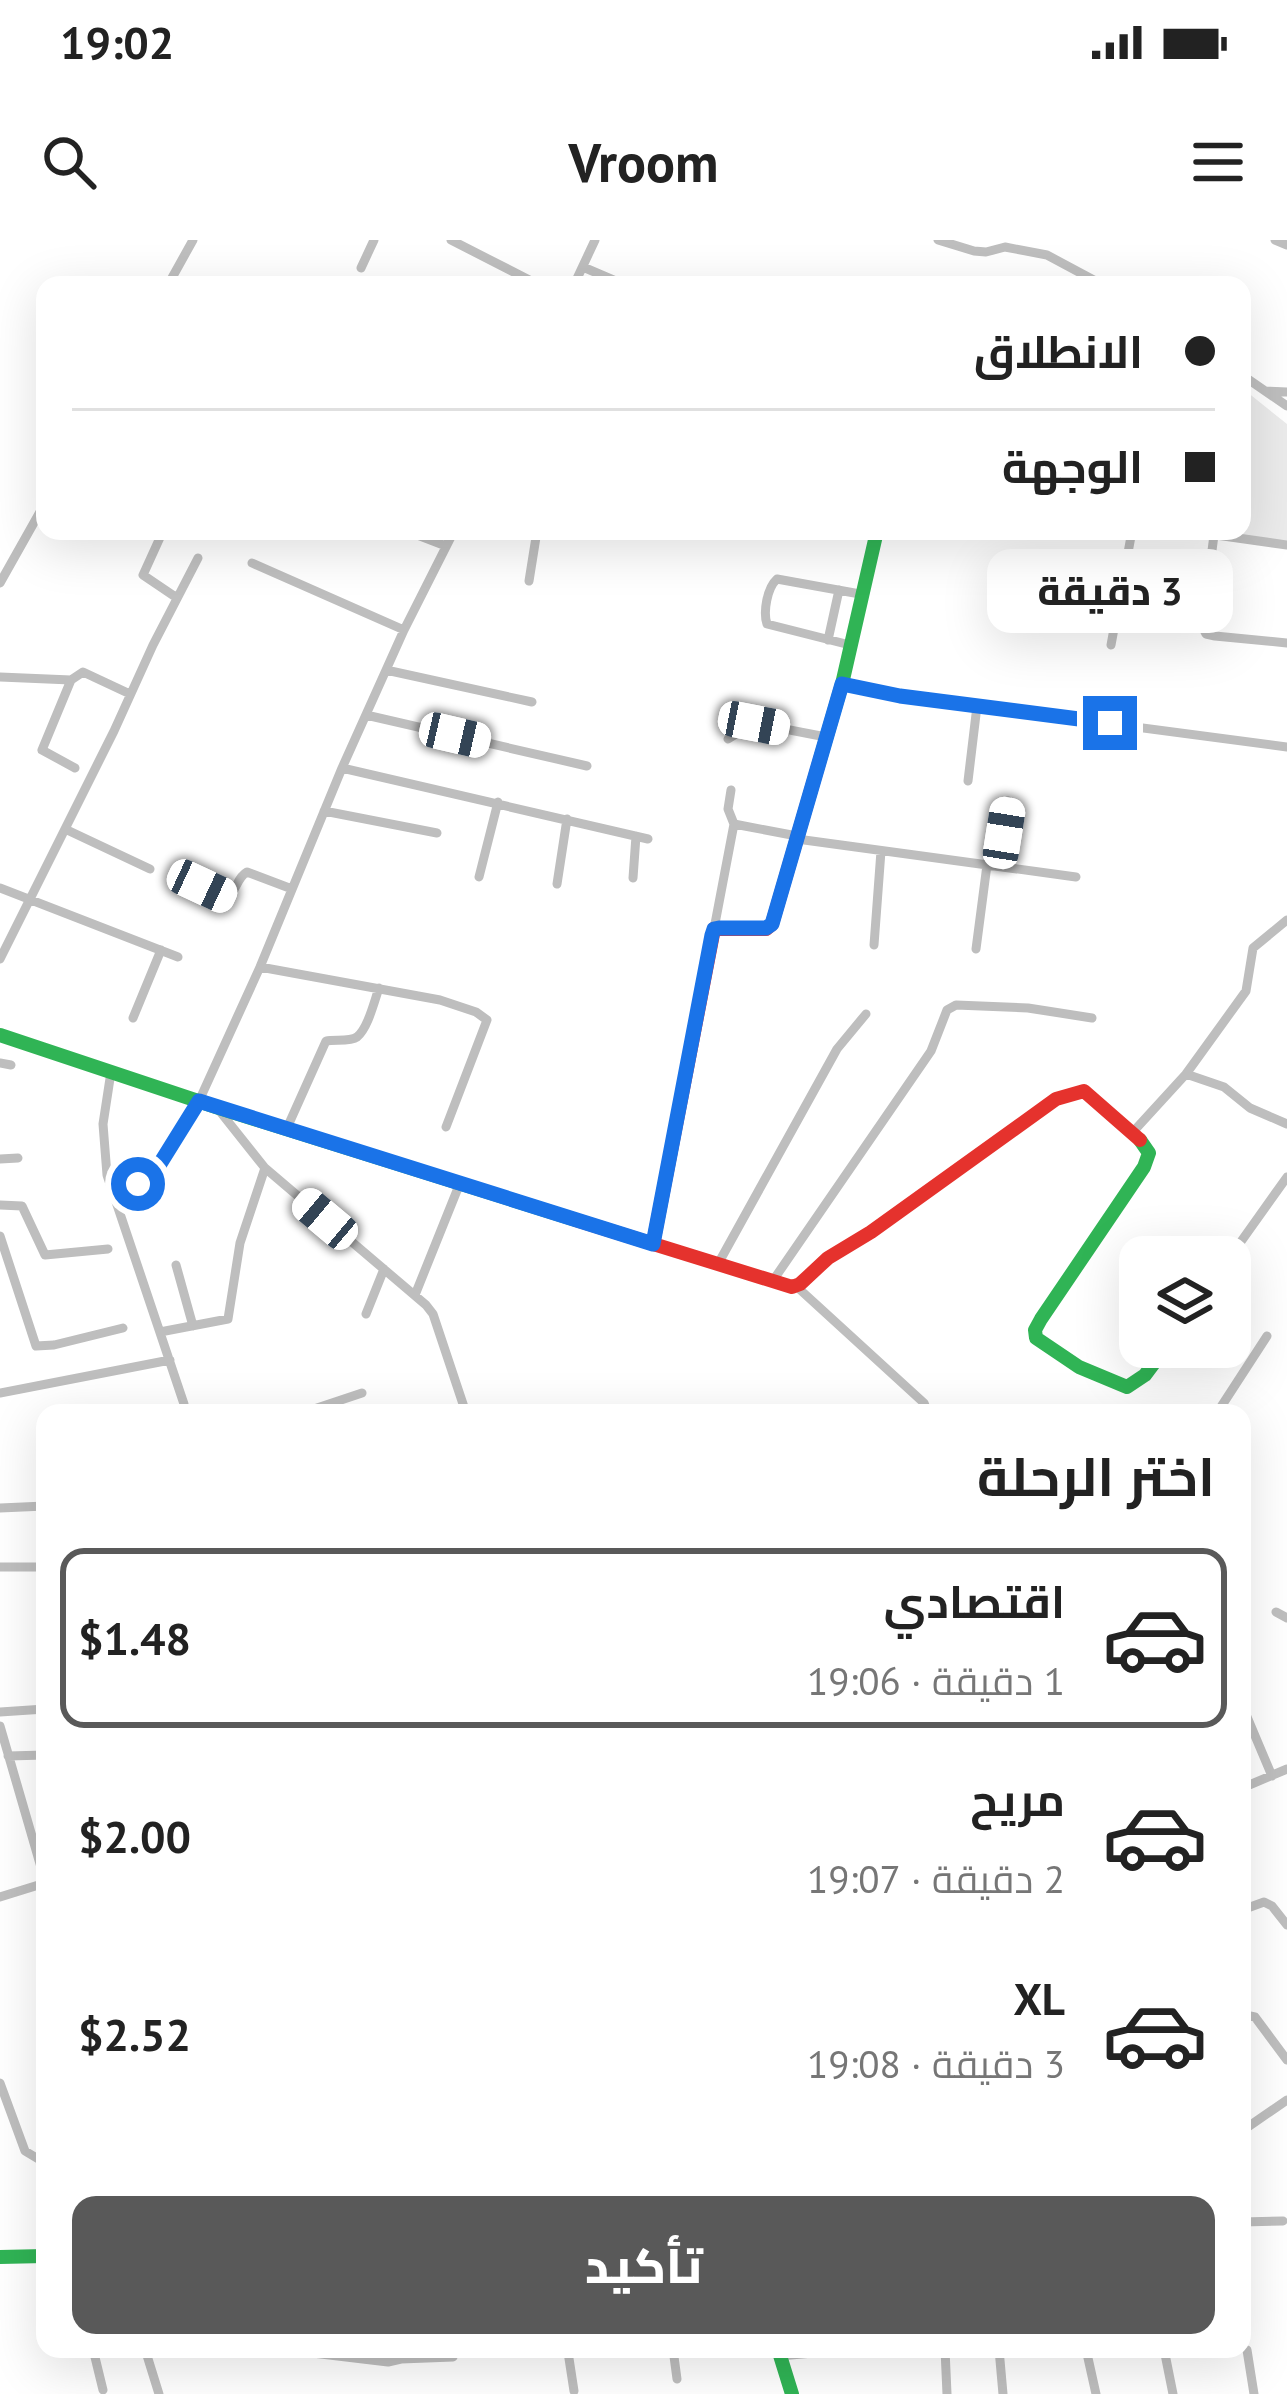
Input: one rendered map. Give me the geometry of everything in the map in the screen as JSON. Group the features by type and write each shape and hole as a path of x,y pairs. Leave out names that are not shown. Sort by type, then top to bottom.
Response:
{"street":[{"path":"173,276 193,240"},
{"path":"361,268 374,240"},
{"path":"451,240 521,276"},
{"path":"578,276 595,240"},
{"path":"939,240 986,252 1008,243 1087,276"},
{"path":"1041,254 1046,240"},
{"path":"1275,240 1287,245"},
{"path":"583,267 604,276"},
{"path":"1251,381 1287,406"},
{"path":"1266,392 1287,392"},
{"path":"0,583 36,519"},
{"path":"159,540 142,575 177,598"},
{"path":"429,540 446,547"},
{"path":"107,1175 148,1183 199,1101 342,767 450,540"},
{"path":"530,581 536,540"},
{"path":"714,929 770,927 778,910 842,684 875,540"},
{"path":"1111,645 1130,540"},
{"path":"1213,540 1201,628 1215,636 1287,643"},
{"path":"1250,540 1287,545"},
{"path":"0,959 198,558"},
{"path":"252,563 404,630"},
{"path":"850,645 767,624 765,617 777,579 860,594"},
{"path":"828,640 839,590"},
{"path":"386,670 532,702"},
{"path":"75,768 42,750 71,680 83,672 130,694"},
{"path":"0,677 71,680"},
{"path":"842,684 900,696 1287,747"},
{"path":"968,781 977,706"},
{"path":"367,715 587,766"},
{"path":"728,739 754,723 826,737"},
{"path":"342,767 642,837 633,878"},
{"path":"653,1244 734,824 728,808 731,790"},
{"path":"976,949 1009,801"},
{"path":"479,877 497,802"},
{"path":"324,811 437,833"},
{"path":"557,884 568,819"},
{"path":"734,824 881,851 1076,878"},
{"path":"65,829 150,868"},
{"path":"874,945 881,851"},
{"path":"177,874 226,897 247,872 292,889"},
{"path":"0,888 178,957"},
{"path":"1132,1133 1186,1074 1246,991 1252,948 1287,920"},
{"path":"133,1018 161,950"},
{"path":"260,967 440,1000 487,1020 446,1127"},
{"path":"287,1128 326,1041 358,1036 379,988"},
{"path":"772,1282 931,1051 947,1010 956,1005 1028,1008 1092,1018"},
{"path":"718,1264 837,1049 866,1014"},
{"path":"0,1035 216,1107 796,1286 924,1404"},
{"path":"111,1072 103,1124 107,1175 184,1404"},
{"path":"1186,1074 1224,1087 1250,1108 1287,1124"},
{"path":"796,1286 828,1258 1066,1094 1089,1093 1148,1149 1144,1167 1041,1319 1036,1338 1127,1387 1150,1368"},
{"path":"216,1107 266,1168 433,1314 463,1404"},
{"path":"0,1159 18,1158"},
{"path":"160,1332 228,1319 240,1244 266,1168"},
{"path":"1245,1236 1287,1177"},
{"path":"415,1295 460,1182"},
{"path":"0,1205 22,1206 45,1255 108,1249"},
{"path":"0,1235 36,1346 55,1346 123,1328"},
{"path":"176,1265 193,1326"},
{"path":"366,1314 384,1269"},
{"path":"1223,1404 1267,1336"},
{"path":"0,1393 170,1360"},
{"path":"329,1404 362,1393"},
{"path":"0,1508 36,1506"},
{"path":"0,1567 36,1567"},
{"path":"1276,1612 1287,1618"},
{"path":"0,1712 36,1710"},
{"path":"0,1726 36,1851"},
{"path":"1251,1727 1272,1776"},
{"path":"8,1756 36,1756"},
{"path":"1251,1784 1287,1769"},
{"path":"0,1898 36,1885"},
{"path":"1251,1907 1264,1902 1272,1906 1287,1925"},
{"path":"1251,2016 1287,2060"},
{"path":"0,2084 25,2151 36,2158"},
{"path":"1251,2125 1287,2100"},
{"path":"1251,2222 1286,2222"},
{"path":"0,2257 36,2256"},
{"path":"95,2358 103,2390"},
{"path":"148,2358 159,2394"},
{"path":"354,2358 388,2362 418,2358"},
{"path":"569,2358 574,2391"},
{"path":"674,2358 677,2379"},
{"path":"781,2358 792,2394"},
{"path":"945,2358 946,2394"},
{"path":"1000,2358 1003,2394"},
{"path":"1088,2358 1096,2394"},
{"path":"1166,2358 1173,2394"},
{"path":"1248,2358 1254,2394"}],"shaded area":[{"path":"1251,395 1287,424 1287,543 1251,537"}],"traffic: fast":[{"path":"821,756 875,540"},
{"path":"0,1035 576,1220"},
{"path":"1140,1140 1149,1153 1144,1167 1035,1330 1036,1338 1079,1367 1127,1387 1150,1368"},
{"path":"0,2257 36,2256"},
{"path":"781,2358 792,2394"}],"traffic: jam":[{"path":"653,1244 714,929 766,929 772,924 821,756"},
{"path":"576,1220 792,1287 1056,1099 1084,1091 1140,1140"}],"route":[{"path":"138,1184 148,1183 199,1101 653,1244 714,929 772,924 842,684 1110,723"}]}
